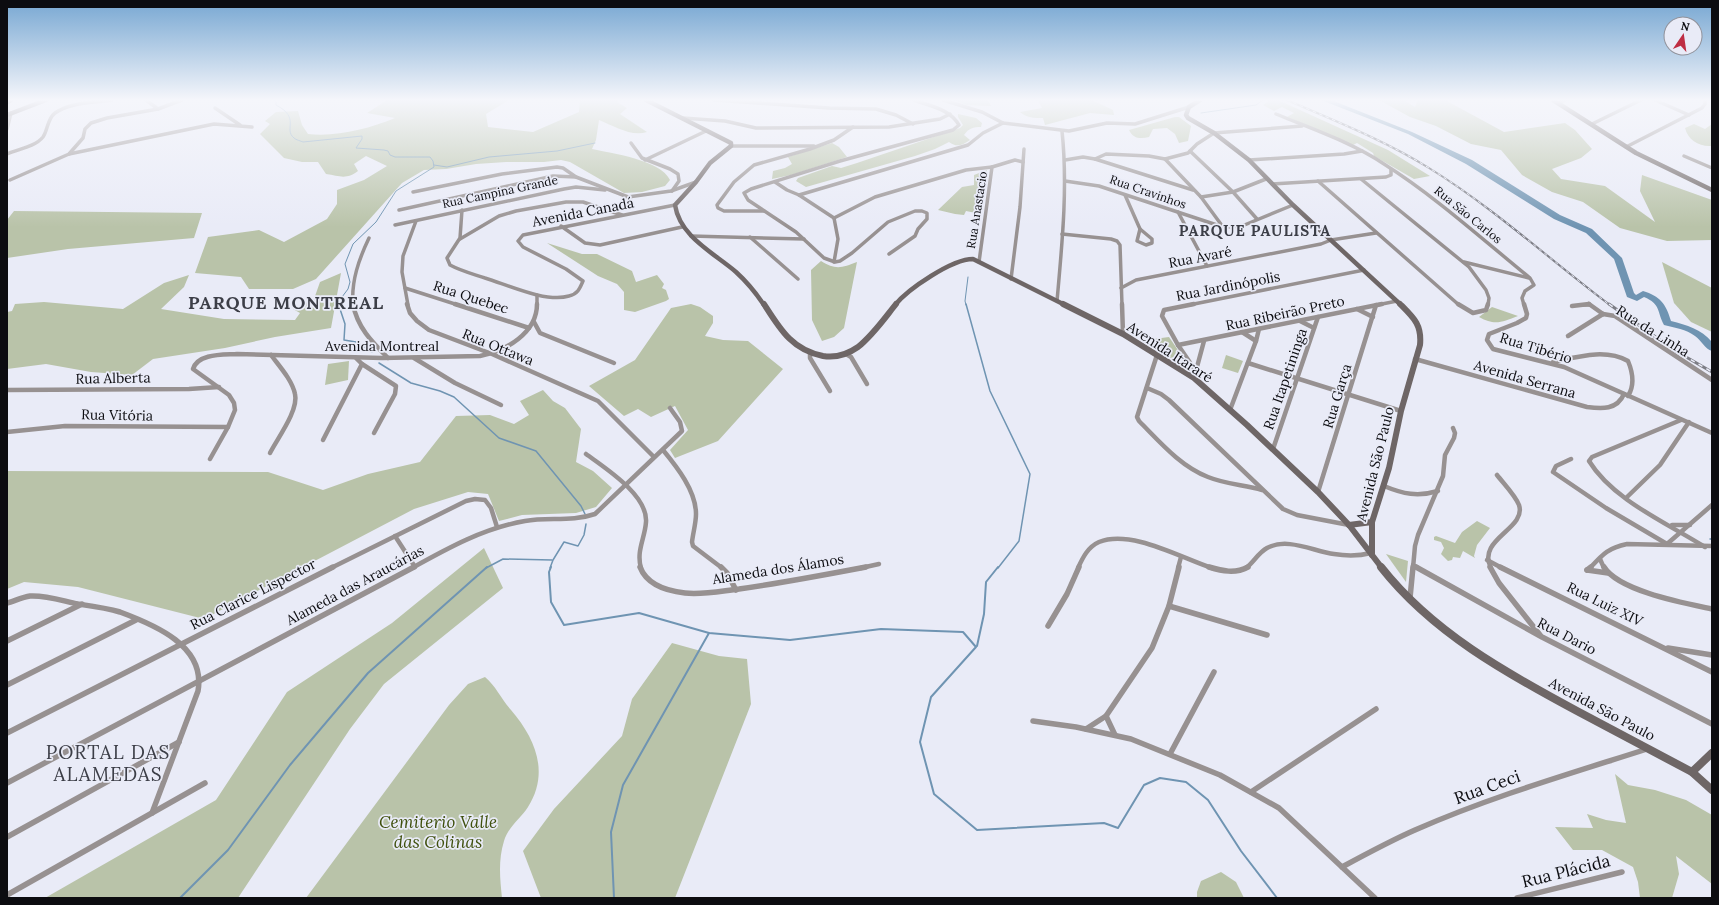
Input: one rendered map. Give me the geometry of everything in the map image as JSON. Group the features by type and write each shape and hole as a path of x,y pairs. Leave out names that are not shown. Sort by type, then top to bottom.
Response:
{"main road":[{"path":"729,142 731,146 710,163 675,206 676,218 682,227 747,282 789,338 800,348 810,354 831,357 846,354"},
{"name":"Avenida São Paulo","path":"1226,142 1249,160 1293,205 1397,301 1419,326 1420,345 1401,411 1384,486 1372,522 1372,554 1384,572 1410,598 1464,644 1492,663 1523,682 1692,772 1712,790"},
{"path":"1619,142 1651,161 1712,189"},
{"name":"Avenida Itararé","path":"846,354 866,340 910,290 934,274 967,260 973,259 1123,334 1194,378 1318,492 1349,525 1372,554"},
{"path":"1349,525 1372,522"},
{"path":"1692,772 1712,753"}],"street":[{"path":"7,154 35,142"},
{"path":"69,154 79,142"},
{"path":"10,180 69,154 126,142"},
{"path":"646,160 683,142"},
{"path":"764,211 724,211 718,208 717,205 734,182 754,165 827,142"},
{"path":"889,254 915,236 917,230 927,219 927,213 919,211 890,221 868,238 847,258 842,261 834,262 823,257 804,239 748,200 744,193 751,189 840,161 912,142"},
{"path":"799,195 974,142"},
{"path":"1057,301 1065,181 1063,142"},
{"path":"1095,159 1106,154 1121,154 1165,159 1190,151 1200,142"},
{"name":"Rua São Carlos","path":"1342,142 1362,151 1426,193 1530,278"},
{"path":"1626,147 1635,142"},
{"path":"631,143 634,145 638,154 646,160 670,169 678,174 679,181 671,191"},
{"path":"731,146 818,146"},
{"path":"1011,279 1024,150"},
{"path":"1190,151 1233,192 1256,219"},
{"path":"1249,160 1344,154 1362,151"},
{"path":"1684,156 1712,168"},
{"path":"1065,160 1079,157 1095,159 1195,190"},
{"path":"1165,159 1201,197 1223,227 1242,226 1293,205"},
{"name":"Rua Anastacio","path":"979,262 992,167 1015,160 1023,162"},
{"path":"413,192 502,174 557,167 566,169 576,177 632,197 671,191 696,182"},
{"path":"834,218 875,197 966,170 992,167"},
{"path":"1272,184 1390,176 1392,173 1391,169"},
{"path":"399,210 553,176 576,177"},
{"path":"1201,197 1233,192 1266,179"},
{"path":"1318,181 1461,307 1470,312 1478,313 1484,311 1488,307 1488,294 1479,278 1425,229 1362,179"},
{"name":"Rua Cravinhos","path":"1065,181 1091,184 1223,227"},
{"path":"775,182 787,190 799,195 834,218 838,239 834,262"},
{"name":"Rua Campina Grande","path":"395,225 576,187 610,190"},
{"path":"1125,196 1140,229 1152,239 1152,244 1146,245 1138,241 1140,229"},
{"path":"460,239 492,219 506,213 573,201 590,203 624,215"},
{"name":"Avenida Canadá","path":"460,239 449,253 448,258 450,265 538,295 551,298 566,297 579,291 583,286 583,281 566,269 523,247 518,241 520,237 561,226 675,206"},
{"path":"460,239 462,210"},
{"path":"1178,212 1207,266"},
{"name":"Rua Ottawa","path":"416,221 402,264 407,304 410,313 417,321 442,336 492,354 598,401 654,457"},
{"path":"572,235 571,228 574,224"},
{"path":"561,226 572,235 585,242 600,245 682,227"},
{"name":"Rua Avaré","path":"1121,288 1140,279 1321,244 1331,240 1376,233"},
{"path":"1062,234 1117,241 1120,247 1123,334"},
{"path":"692,236 804,239"},
{"path":"750,237 798,279"},
{"path":"369,238 359,256 355,272 352,292 355,314 360,327 388,358"},
{"path":"1463,262 1530,278"},
{"name":"Rua Jardinópolis","path":"1195,370 1163,319 1162,314 1164,310 1364,270"},
{"name":"Rua Tibério","path":"1530,278 1534,285 1525,291 1522,298 1527,314 1526,318 1520,322 1489,334 1487,340 1493,348 1500,352 1552,363 1712,433"},
{"name":"Rua Quebec","path":"405,288 540,333 614,363"},
{"name":"Avenida Montreal","path":"219,387 196,372 193,369 193,365 204,358 211,357 271,355 356,358 414,358 492,354 508,346 528,330 534,322 537,311 538,295"},
{"name":"Rua Ribeirão Preto","path":"1178,345 1397,301"},
{"name":"Rua da Linha","path":"1572,306 1589,304 1603,314 1615,316 1712,380"},
{"name":"Rua Garça","path":"1318,492 1376,305"},
{"path":"1357,309 1373,317"},
{"path":"1568,336 1603,314"},
{"name":"Rua Itapetininga","path":"1273,449 1318,317"},
{"path":"1300,321 1314,328"},
{"path":"534,322 540,333"},
{"path":"1230,410 1256,341 1259,329"},
{"path":"1242,332 1256,341"},
{"path":"1194,378 1204,341"},
{"path":"810,354 810,358 830,391"},
{"path":"846,354 851,357 867,384"},
{"path":"1552,363 1602,354 1621,356 1628,362 1631,372 1632,387 1626,395"},
{"path":"270,453 293,409 296,399 290,384 271,355"},
{"path":"1157,355 1137,417 1165,447 1191,469 1209,477 1265,491"},
{"path":"356,358 362,364 396,386 396,390 374,433"},
{"path":"414,358 455,383 501,405"},
{"name":"Avenida Serrana","path":"1415,359 1587,408 1615,406 1621,402 1626,395"},
{"path":"1248,363 1401,411"},
{"path":"323,440 362,364"},
{"path":"210,459 228,427 235,410 234,403 229,395 219,387"},
{"name":"Rua Alberta","path":"7,390 189,389 219,387"},
{"path":"1146,388 1162,394 1170,400 1283,508 1296,515 1349,525"},
{"name":"Alameda das Araucárias","path":"7,783 460,542 497,527 537,520 585,518 595,514 682,431 683,428 670,408"},
{"path":"1681,420 1592,457 1589,461 1596,474 1614,490 1705,547"},
{"path":"1626,498 1660,465 1689,422"},
{"name":"Rua Vitória","path":"7,432 65,426 228,427"},
{"path":"1410,598 1418,535 1438,491 1443,476 1445,455 1454,438 1455,431 1453,428"},
{"path":"663,450 677,468 694,502 696,510 692,542 693,546 718,563 729,576 736,590"},
{"name":"Alameda dos Álamos","path":"586,454 625,485 638,498 647,515 638,555 640,567 644,576 654,584 684,593 710,593 763,586 879,564"},
{"path":"1571,459 1553,468 1553,472 1606,508 1667,544"},
{"path":"1497,475 1518,503 1520,513 1517,519 1489,549 1487,560 1499,583 1542,638"},
{"path":"1384,486 1405,494 1413,495 1423,495 1438,491"},
{"name":"Rua Clarice Lispector","path":"7,733 181,643 459,503 469,499 478,498 485,500 491,508 497,527"},
{"path":"1667,544 1712,505"},
{"path":"1666,523 1677,526 1690,525"},
{"path":"396,536 415,567"},
{"path":"1048,626 1065,598 1084,554 1100,542 1122,539 1148,545 1217,570 1237,572 1250,567 1264,548 1275,544 1300,545 1342,556 1372,554"},
{"path":"1712,546 1705,547 1667,544 1627,545 1605,552 1600,559 1587,570 1608,573 1646,592 1672,600 1712,609"},
{"path":"1086,729 1106,716 1152,648 1168,606 1181,557"},
{"path":"1600,559 1608,573"},
{"name":"Rua Luiz XIV","path":"1487,560 1665,647 1712,672"},
{"name":"Rua Dario","path":"1413,565 1542,638 1712,724"},
{"path":"7,603 30,596 82,604 119,612 160,630 181,643 195,662 200,680 198,691 152,812"},
{"path":"7,641 82,604"},
{"path":"1168,606 1267,635"},
{"path":"7,685 136,620"},
{"path":"1665,647 1712,655"},
{"path":"1170,754 1214,672"},
{"path":"1251,792 1376,710"},
{"path":"1106,716 1115,735"},
{"path":"1033,720 1086,729 1131,739 1220,775 1279,808 1374,898"},
{"path":"7,837 179,742"},
{"name":"Rua Ceci","path":"1342,867 1363,854 1428,825 1505,794 1649,748"},
{"path":"7,896 204,783"},
{"name":"Rua Plácida","path":"1517,898 1622,872"}],"green space":[{"path":"268,142 595,142 592,149 623,155 646,162 665,173 670,180 665,186 642,192 624,193 570,162 561,160 476,164 446,169 424,170 402,183 316,279 293,289 249,289 241,277 195,273 208,237 259,230 284,242 327,219 337,204 337,190 364,180 387,166 366,156 354,164 358,171 350,176 343,177 326,174 318,162 302,162 284,158"},
{"path":"918,142 949,142 915,156 806,187 796,181 798,178 832,166 841,168"},
{"path":"949,142 966,142 957,145"},
{"path":"1346,142 1371,142 1388,150 1430,176 1414,179 1374,156 1373,153 1357,143 1353,145"},
{"path":"1468,142 1586,142 1592,149 1581,158 1552,169 1561,179 1605,186 1655,222 1640,191 1642,175 1712,200 1712,240 1667,241 1620,228 1583,202 1552,192 1522,175 1501,150"},
{"path":"1695,142 1712,142 1712,146 1707,146"},
{"path":"832,143 839,147 847,157 791,175 772,179 773,171 785,168 792,164 788,157"},
{"path":"987,170 981,214 966,211 964,215 938,210 962,187 974,185 974,175"},
{"path":"14,211 202,213 194,238 68,249 7,258 7,220"},
{"path":"547,243 582,254 597,254 632,271 636,282 657,275 664,284 662,288 666,290 669,299 635,312 624,310 624,292 617,284 598,276"},
{"path":"821,261 835,267 847,266 857,262 844,328 834,337 822,341 812,320 811,270"},
{"path":"1662,262 1712,288 1712,332 1691,322 1674,303"},
{"path":"341,273 331,328 275,337 225,348 153,359 132,375 91,372 46,364 7,369 7,312 12,311 15,304 44,302 123,309 164,283 189,275 184,287 161,309 224,319 295,320 300,313 293,309 314,299 320,282"},
{"path":"691,304 700,307 713,316 713,323 705,336 723,340 748,341 783,369 718,441 675,458 670,450 688,430 675,406 651,417 638,409 624,416 589,386 635,360 671,308"},
{"path":"1492,307 1518,316 1498,322 1485,320 1479,317"},
{"path":"1169,337 1182,356 1170,358 1169,356 1165,356 1154,339"},
{"path":"1226,355 1243,361 1238,373 1222,368"},
{"path":"349,361 348,380 325,385 328,364"},
{"path":"543,390 553,401 565,408 581,429 576,462 593,471 612,488 596,507 576,513 522,515 499,521 488,494 468,492 414,509 204,619 78,587 24,582 7,589 7,471 268,472 323,490 368,474 420,462 456,416 490,415 514,424 529,415 520,401"},
{"path":"1477,521 1490,528 1477,545 1474,556 1475,558 1463,551 1460,558 1453,557 1452,560 1448,561 1441,554 1444,548 1441,542 1434,540 1434,537 1436,536 1455,543 1462,532"},
{"path":"484,548 503,588 384,684 350,729 238,898 45,898 216,800 287,692 392,623"},
{"path":"1386,554 1408,561 1406,582"},
{"path":"672,643 719,656 747,659 751,704 675,898 541,898 523,851 554,809 622,736 632,699"},
{"name":"Cemiterio Valle das Colinas","path":"485,677 495,688 527,732 537,756 539,768 535,794 528,807 506,836 502,848 500,877 502,898 306,898 449,705 468,684"},
{"path":"1615,774 1628,785 1655,790 1686,800 1712,815 1712,884 1676,856 1679,874 1672,898 1640,898 1638,882 1633,867 1602,850 1573,850 1555,827 1593,828 1587,814 1606,820 1626,823"},
{"path":"1221,872 1236,882 1244,898 1197,898 1197,892 1201,881"}],"waterway":[{"path":"341,305 342,297 348,289 350,282 345,264 353,244 376,222 396,191 434,167 433,161 430,157 395,157 390,155 388,151 384,150 356,148 360,142"},
{"path":"1429,142 1469,162 1557,217 1589,231 1618,258 1630,295 1637,298 1643,294 1658,301 1662,307 1667,323 1692,330 1702,337 1712,348"},
{"path":"434,165 447,167 489,157 557,151 595,143"},
{"path":"966,305 965,301 968,277"},
{"path":"341,304 340,309 345,324 344,340 356,342 372,352"},
{"path":"966,304 990,391 1030,474 1019,541 998,568"},
{"path":"379,363 411,383 440,391 454,397 499,438 536,451 581,506 585,514"},
{"path":"550,568 564,542 578,546 584,535 586,524"},
{"path":"486,568 503,559 552,560"},
{"path":"180,898 228,850 290,765 368,673 487,567"},
{"path":"551,567 549,572 551,602 564,625 639,613 709,633"},
{"path":"977,646 984,614 986,582 998,567"},
{"path":"709,633 790,640 881,629 963,632 976,647 931,697 920,742 934,794 977,830 1104,823 1118,828 1144,785 1160,778 1186,782 1208,800 1241,851 1277,898"},
{"path":"614,898 611,832 623,785 709,633"}],"railway":[{"path":"1381,142 1429,168 1476,200 1610,305"},
{"path":"1609,304 1674,350 1712,372"}],"district":[{"name":"PARQUE PAULISTA","path":"1255,231"},
{"name":"PARQUE MONTREAL","path":"286,303"},
{"name":"PORTAL DAS ALAMEDAS","path":"108,763"}]}
